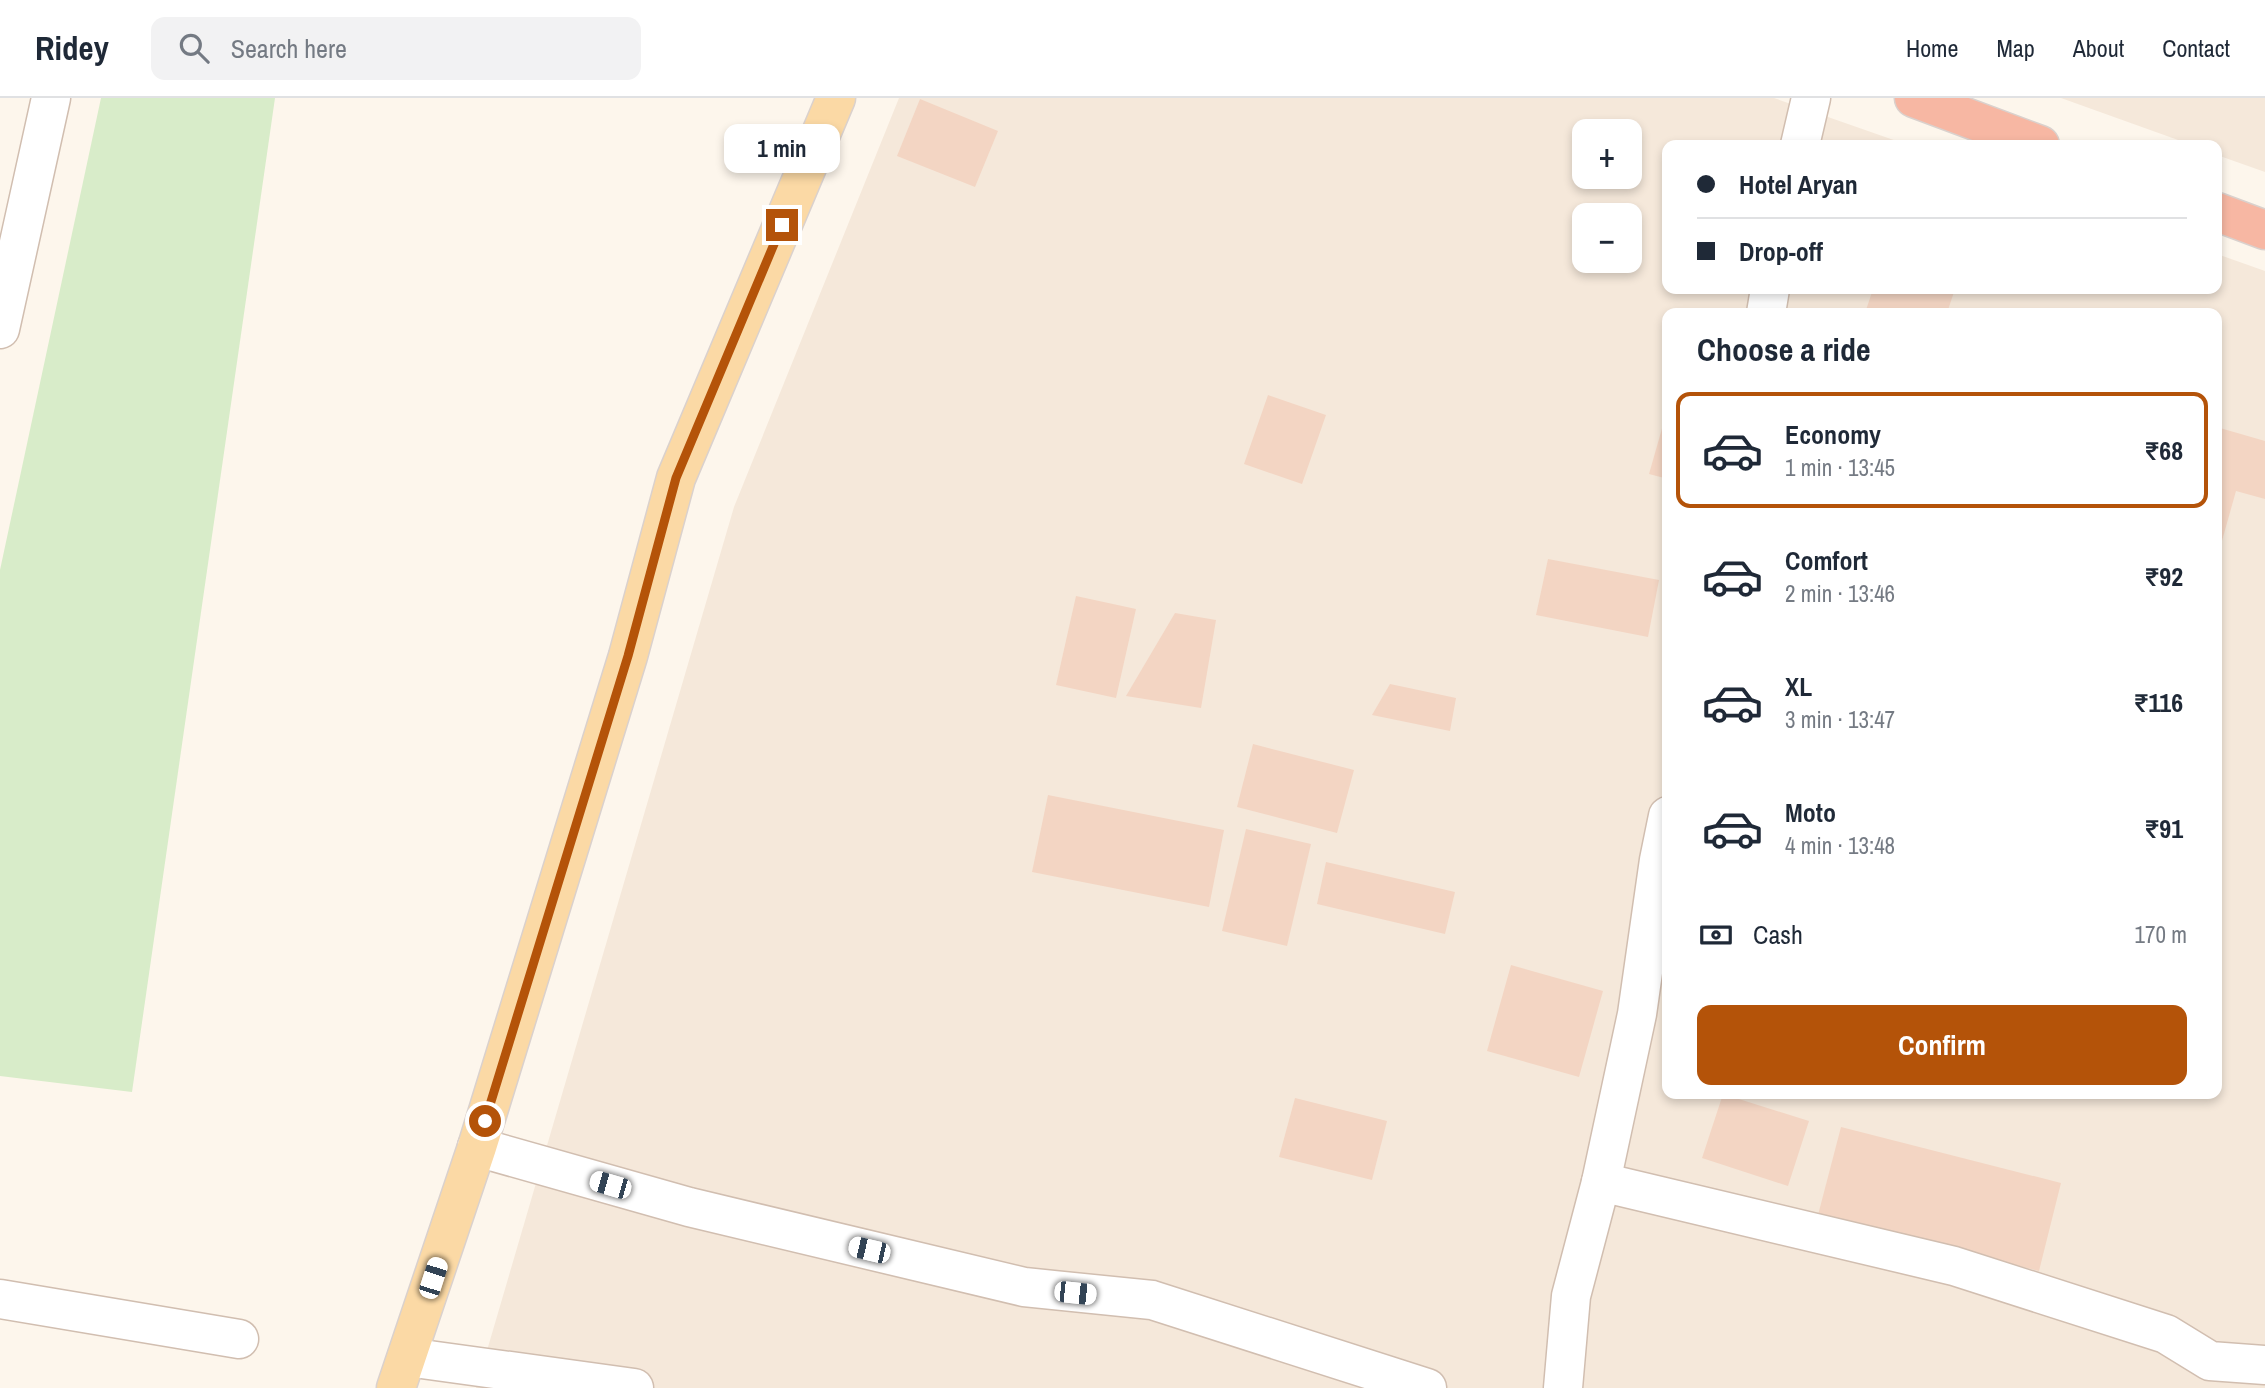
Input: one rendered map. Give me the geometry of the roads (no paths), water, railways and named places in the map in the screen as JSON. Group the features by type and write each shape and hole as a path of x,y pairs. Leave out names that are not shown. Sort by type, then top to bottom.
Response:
{"highway":[{"path":"1914,98 2026,140"},
{"path":"2222,214 2265,230"}],"main road":[{"path":"402,1372 477,1147 628,656 676,478 836,98"}],"street":[{"path":"0,329 51,98"},
{"path":"1801,140 1811,98"},
{"path":"1563,1388 1571,1296 1601,1182 1637,1014 1662,842"},
{"path":"477,1147 689,1207 1024,1287 1152,1300 1427,1388"},
{"path":"1601,1182 1954,1266 2166,1334 2210,1361 2265,1365"},
{"path":"0,1299 239,1339"},
{"path":"402,1372 634,1388"}]}
